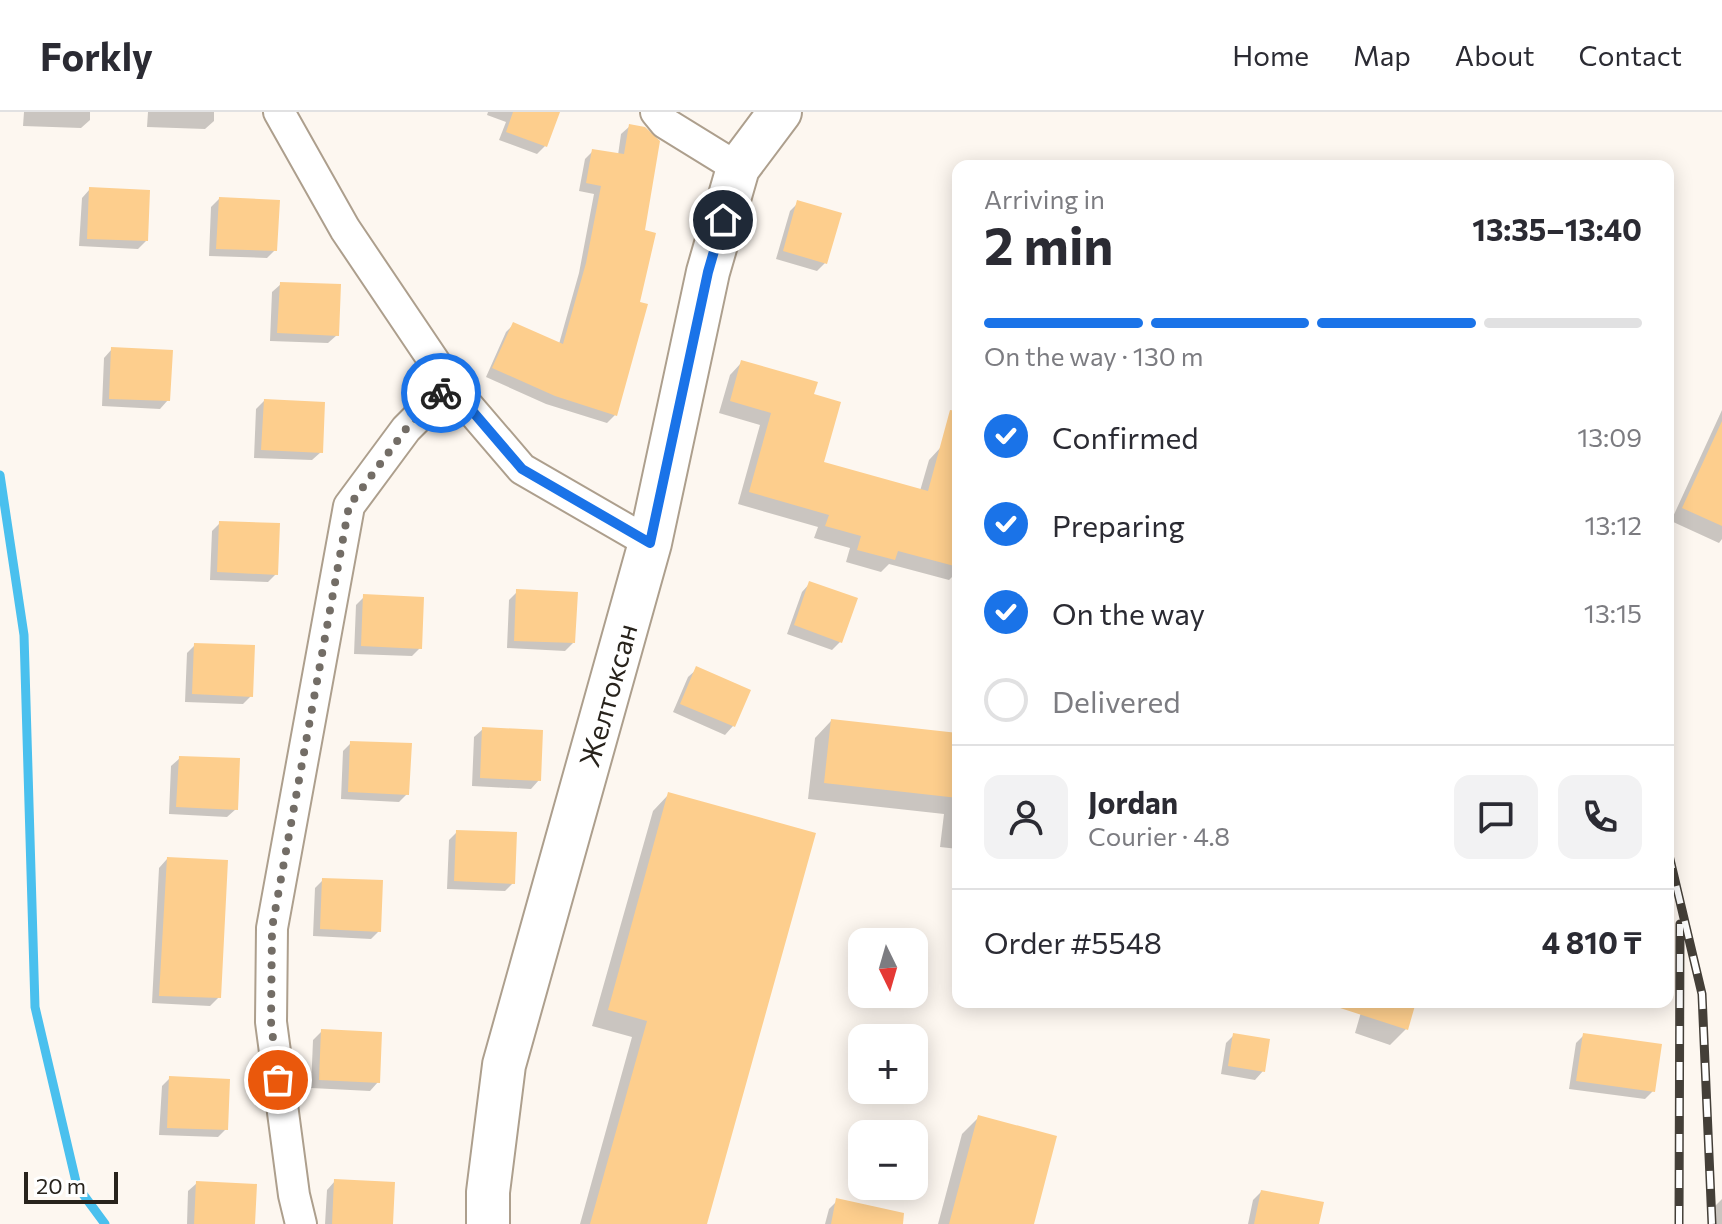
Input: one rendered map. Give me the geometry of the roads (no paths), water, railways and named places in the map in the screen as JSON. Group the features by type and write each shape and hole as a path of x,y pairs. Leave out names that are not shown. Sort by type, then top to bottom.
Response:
{"main road":[{"name":"Желтоксан","path":"488,1224 488,1192 504,1065 650,543 708,272 738,168 780,112"}],"street":[{"path":"279,112 345,229 450,385 522,469 650,543"},
{"path":"656,112 665,123 738,168"},
{"path":"301,1224 271,1022 272,928 349,506 406,429 450,385"}],"waterway":[{"path":"0,475 24,635 35,1007 77,1186 105,1224"}],"railway":[{"path":"1674,876 1702,994 1712,1224"},
{"path":"1679,1224 1680,924"}]}
